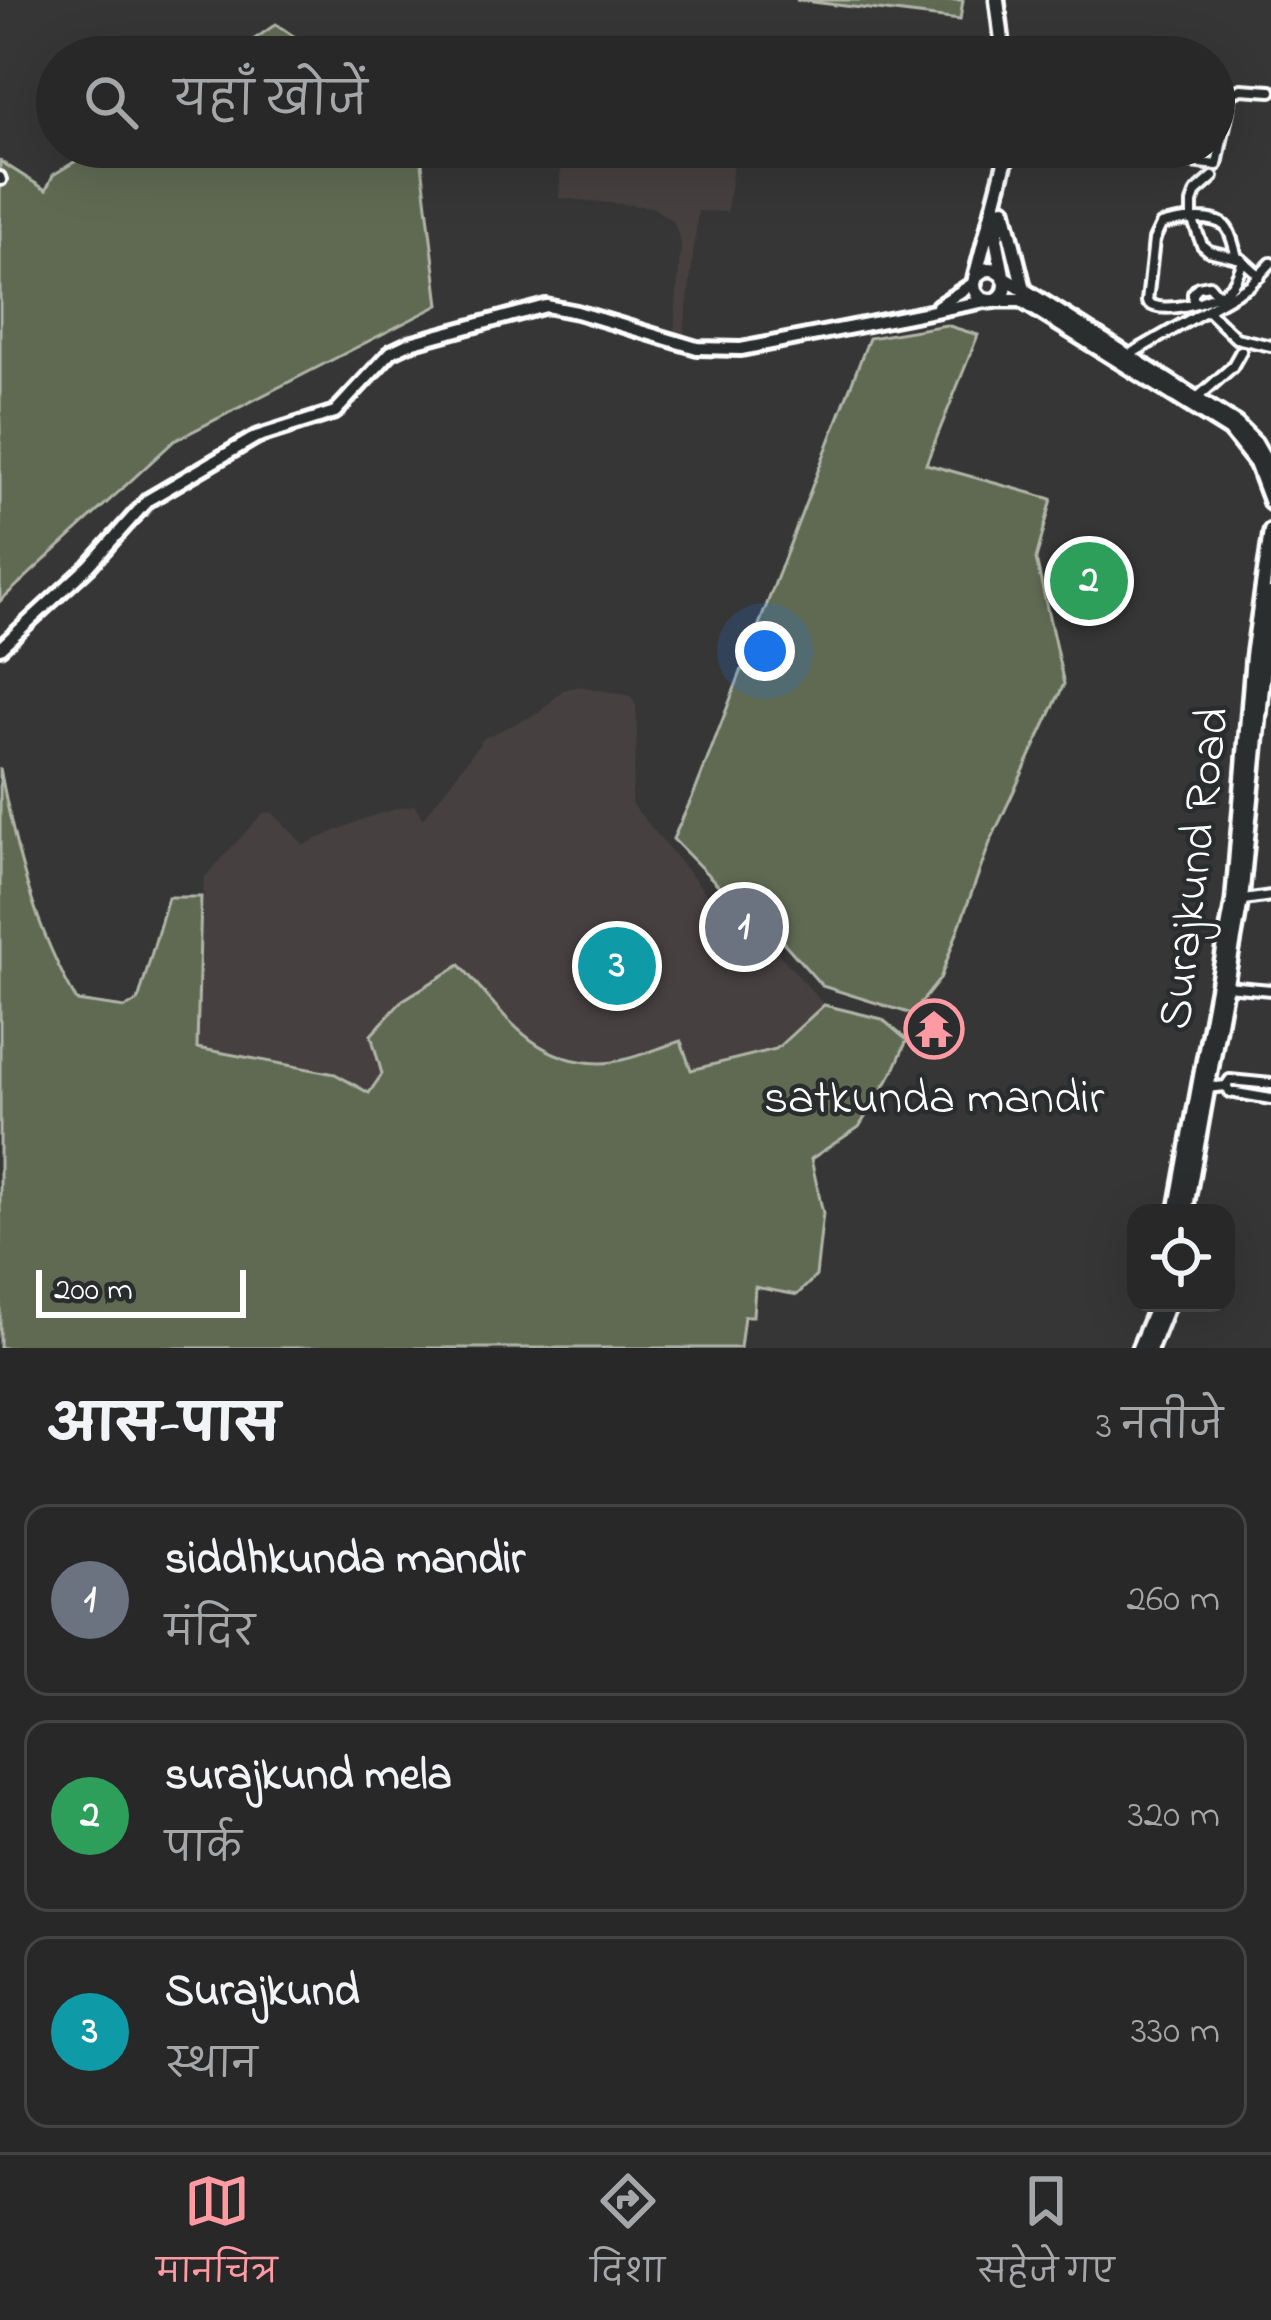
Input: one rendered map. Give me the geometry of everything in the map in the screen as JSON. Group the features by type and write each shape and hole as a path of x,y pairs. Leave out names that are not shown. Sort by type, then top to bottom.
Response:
{"main road":[{"path":"1001,0 1005,36"},
{"path":"1007,168 975,280 976,293 991,300 1021,300 1197,398 1246,433 1271,472"},
{"path":"991,300 1004,293 996,238 1010,168"},
{"path":"1004,208 1025,292"},
{"path":"975,280 988,269 1004,277 1239,439 1262,475 1271,503"},
{"name":"Surajkund Road","path":"1237,900 1253,656 1271,531"},
{"name":"Surajkund Road","path":"1186,1204 1237,900 1266,674 1271,595"},
{"name":"Surajkund Road","path":"1178,1204 1204,1088"},
{"path":"1139,1348 1155,1312"},
{"path":"1150,1348 1164,1312"}],"street":[{"path":"1235,92 1271,92"},
{"path":"1213,177 1193,197 1193,221 1205,249 1240,259 1260,276"},
{"path":"1176,220 1226,227 1240,259 1232,284 1216,293 1158,310 1151,307 1146,296 1156,231 1162,224 1176,220"},
{"path":"1125,357 1208,310 1260,276 1271,263"},
{"path":"925,313 975,280"},
{"path":"0,648 89,566 148,500 256,437 335,412 391,352 410,343 546,306 651,337 741,349 991,300"},
{"path":"1208,310 1236,338 1271,346"},
{"path":"1197,398 1232,367 1241,351"},
{"path":"1254,760 1271,763"},
{"path":"1237,900 1271,896"},
{"path":"1225,976 1271,990"},
{"path":"1226,1086 1230,1080 1271,1084"},
{"path":"1204,1088 1226,1086"},
{"path":"1226,1086 1230,1093 1271,1099"}],"shaded area":[{"path":"561,168 733,168 727,212 698,211 684,336 674,333 681,243 674,222 652,207 559,198"},
{"path":"580,686 631,696 637,737 631,803 714,903 739,909 824,1005 776,1049 690,1070 681,1041 604,1063 559,1057 528,1041 460,965 376,1061 382,1074 369,1093 335,1074 196,1048 204,878 263,813 273,813 304,845 399,808 415,805 423,819 484,738 539,713 563,690"}],"green space":[{"path":"796,0 963,0 960,20"},
{"path":"276,24 293,36 259,36"},
{"path":"0,161 46,190 53,175 64,168 423,168 439,305 174,441 0,601"},
{"path":"946,325 978,335 926,464 1052,499 1036,559 1064,684 991,840 940,979 912,1014 822,986 777,935 747,889 721,888 673,839 869,338"},
{"path":"0,768 28,888 49,946 77,1001 125,1008 138,1001 168,897 201,897 197,1048 335,1074 369,1093 382,1074 371,1035 403,1000 460,965 520,1031 555,1054 576,1060 620,1061 681,1041 691,1070 776,1049 824,1005 882,1019 907,1040 894,1070 859,1127 811,1159 823,1213 816,1276 797,1295 755,1287 753,1316 744,1316 740,1348 0,1348"}],"place":[{"name":"surajkund mela","path":"1089,581"},
{"name":"siddhkunda mandir","path":"744,927"},
{"name":"Surajkund","path":"617,966"},
{"name":"satkunda mandir","path":"934,1029"}]}
